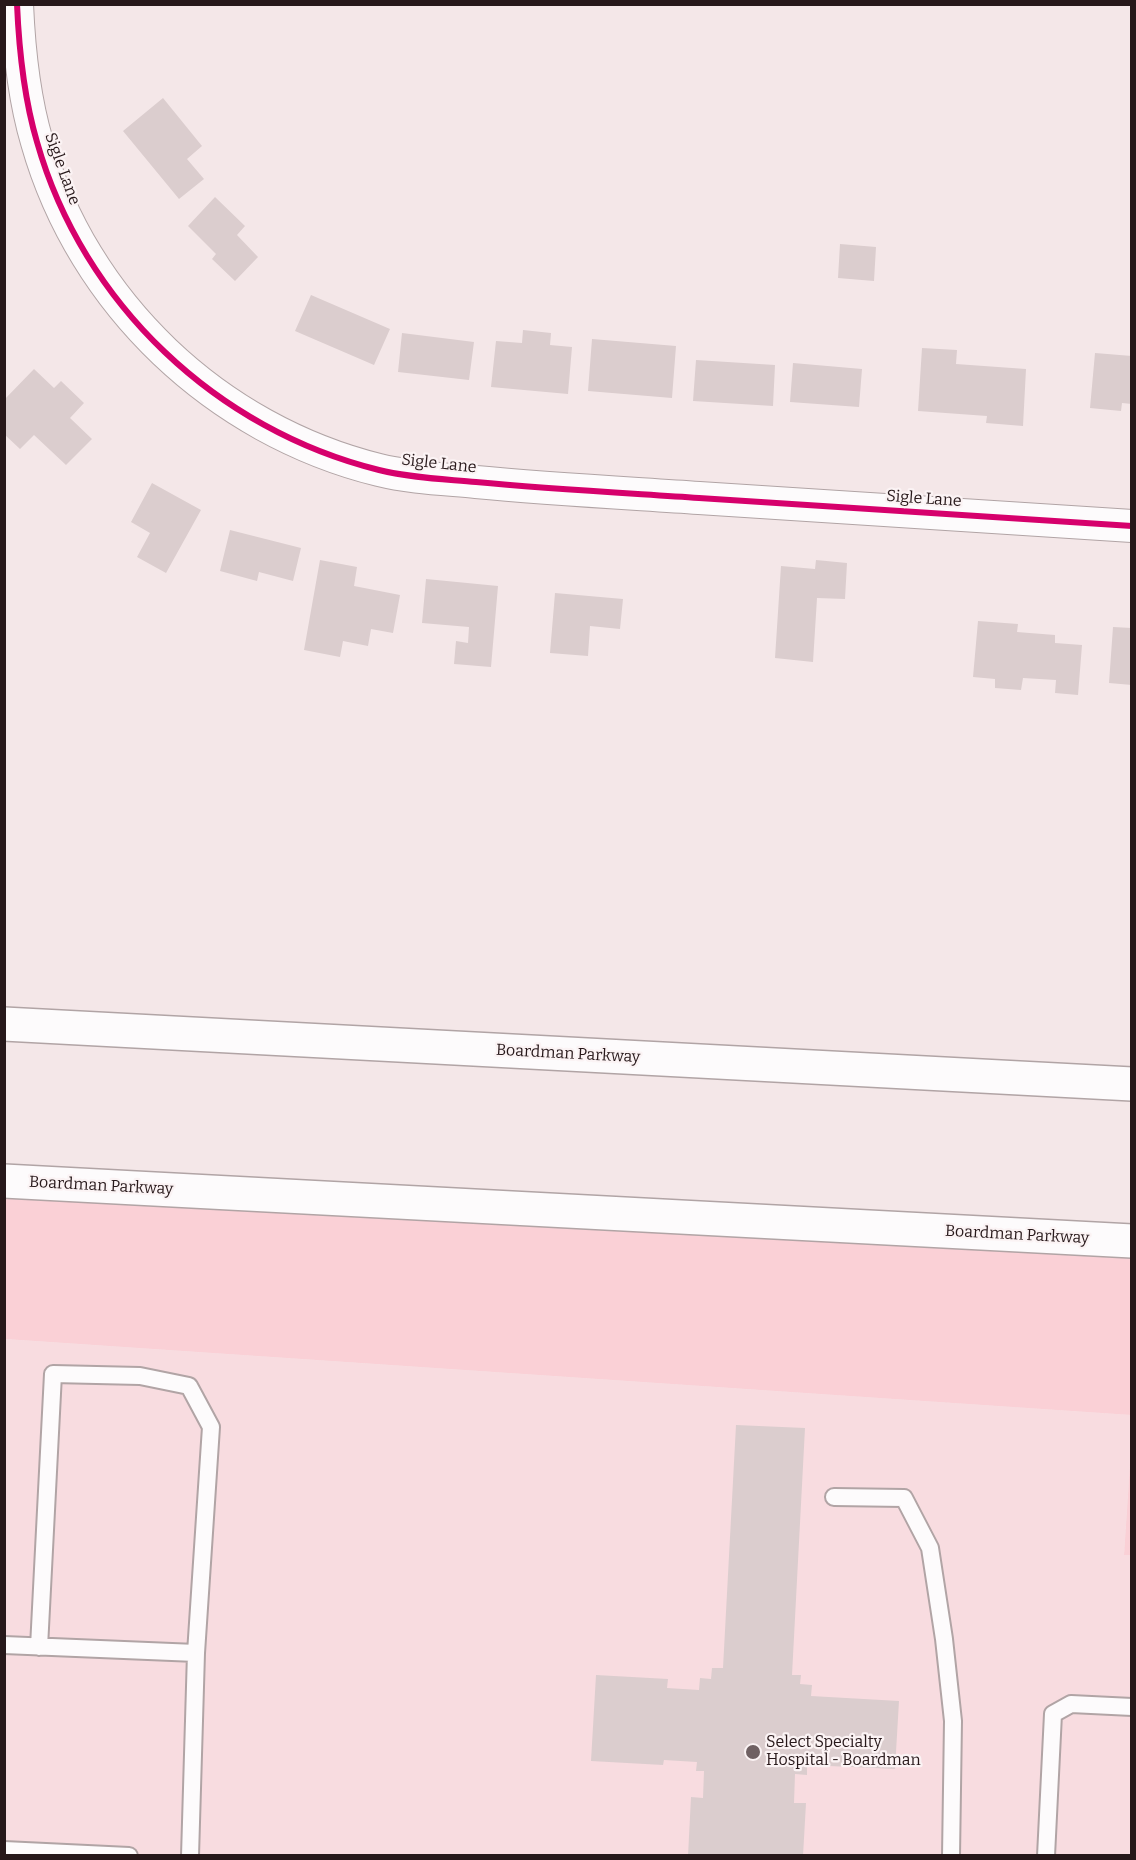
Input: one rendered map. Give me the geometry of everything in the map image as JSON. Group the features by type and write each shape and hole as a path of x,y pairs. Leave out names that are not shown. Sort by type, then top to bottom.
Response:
{"highway":[{"name":"Boardman Parkway","path":"4,1024 1131,1084"},
{"name":"Boardman Parkway","path":"4,1181 1131,1241"}],"street":[{"name":"Sigle Lane","path":"17,4 23,76 37,141 65,217 99,275 150,339 199,383 230,405 303,444 341,459 407,476 520,486 1131,526"}],"lane":[{"path":"39,1647 53,1374 140,1376 189,1386 211,1427 196,1653 189,1856"},
{"path":"834,1497 904,1498 930,1548 944,1639 953,1721 951,1856"},
{"path":"4,1645 196,1653"},
{"path":"1046,1856 1053,1714 1071,1704 1131,1707"},
{"path":"4,1850 129,1856"}],"shaded area":[{"path":"4,1181 1131,1241 1131,1415 5,1339"},
{"path":"4,1339 1131,1415 1124,1554 1132,1555 1131,1855 5,1855"},
{"path":"1131,1449 1132,1555 1124,1555"}],"building":[{"path":"163,98 202,146 187,159 204,179 179,199 123,131"},
{"path":"215,197 245,226 237,235 258,257 235,281 212,259 216,254 188,226"},
{"path":"840,244 876,247 874,281 838,278"},
{"path":"311,295 390,329 374,365 295,331"},
{"path":"523,330 551,333 550,345 572,347 568,394 491,387 496,341 522,343"},
{"path":"402,333 474,342 469,380 398,372"},
{"path":"592,339 676,346 672,398 588,391"},
{"path":"922,348 957,350 956,364 1026,369 1023,426 986,423 987,416 918,411"},
{"path":"1095,353 1132,356 1132,404 1122,403 1121,411 1090,408"},
{"path":"696,360 775,365 773,406 693,401"},
{"path":"793,363 862,369 859,407 790,402"},
{"path":"34,369 54,388 61,381 84,403 70,418 92,439 66,465 34,435 20,449 4,434 4,400"},
{"path":"152,483 201,510 166,573 137,557 150,533 131,522"},
{"path":"230,530 301,548 293,581 259,572 257,581 220,571"},
{"path":"320,560 357,567 354,586 400,595 393,633 371,629 368,646 343,641 340,657 304,650"},
{"path":"816,560 847,563 845,599 817,598 813,662 775,658 781,566 815,569"},
{"path":"426,579 498,586 491,667 454,664 456,641 468,643 469,627 422,623"},
{"path":"555,593 623,599 620,629 590,626 588,656 550,653"},
{"path":"978,621 1018,624 1017,632 1055,635 1055,643 1082,645 1078,695 1055,693 1056,680 1023,678 1021,690 995,688 995,679 973,677"},
{"path":"1113,627 1132,628 1132,685 1109,683"},
{"path":"736,1425 805,1428 792,1675 801,1675 800,1684 812,1685 811,1696 899,1701 895,1769 807,1765 807,1775 795,1774 794,1803 806,1803 803,1856 688,1856 691,1797 703,1798 704,1771 696,1771 697,1762 664,1760 663,1765 591,1761 596,1675 668,1679 667,1688 699,1690 700,1678 711,1679 712,1668 723,1668"}],"cycle path":[{"path":"17,4 23,74 37,142 58,201 87,256 123,306 164,352 212,391 264,425 320,451 379,470 428,478 588,491 1132,526"}],"place":[{"name":"Select Specialty Hospital - Boardman","path":"753,1752"}]}
